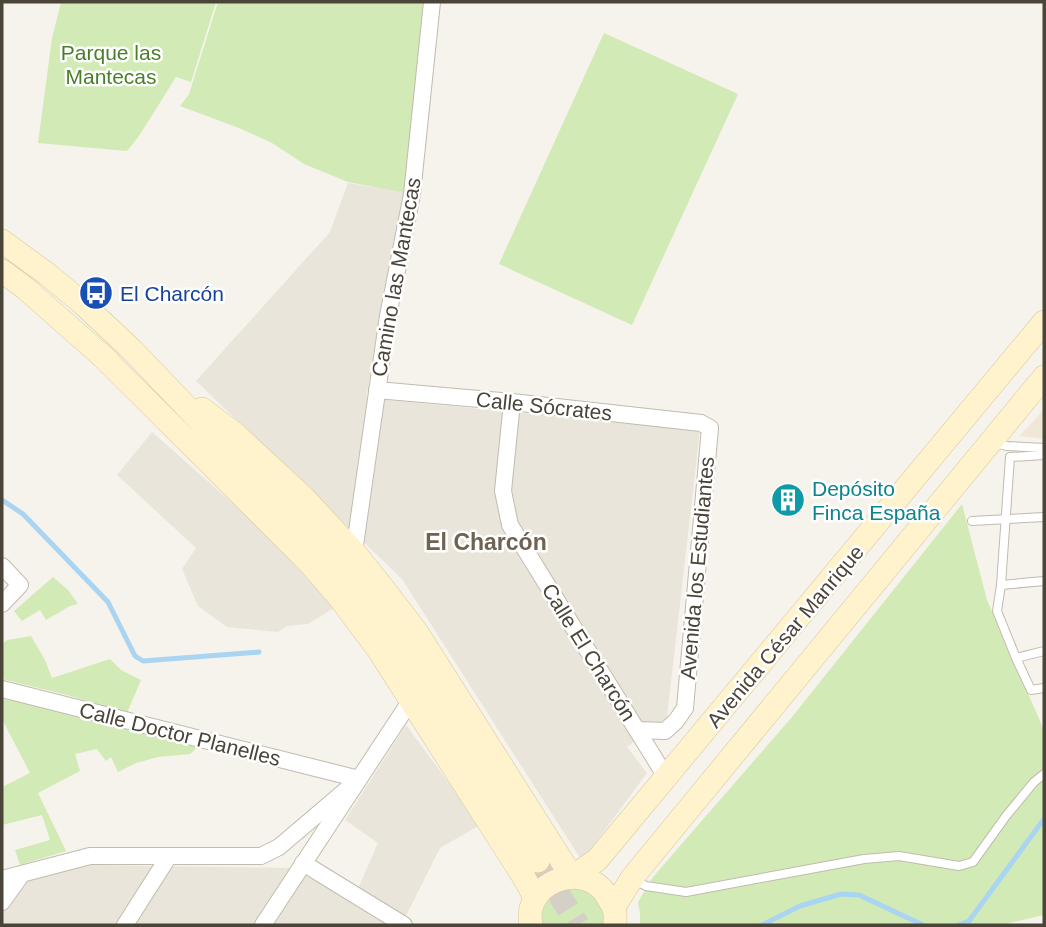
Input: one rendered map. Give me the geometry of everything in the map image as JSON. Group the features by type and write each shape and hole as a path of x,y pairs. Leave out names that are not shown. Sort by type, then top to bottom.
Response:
{"main road":[{"path":"2,241 73,295 133,351 201,422 230,458 316,541 362,594 419,673 538,862"},
{"path":"2,271 192,433 230,458"},
{"name":"Avenida César Manrique","path":"535,898 542,889 559,879 572,877 597,860 812,603 1036,350 1044,322"},
{"path":"133,351 235,434 303,498 354,552 416,631 572,877 586,879 601,887 615,916"},
{"path":"99,353 307,560 339,597 378,649 525,878 535,898 529,918 531,925"},
{"name":"Avenida César Manrique","path":"615,916 632,878 1044,377"},
{"path":"812,603 840,625"}],"street":[{"name":"Camino las Mantecas","path":"354,552 388,316 412,194 432,2"},
{"name":"Calle Sócrates","path":"377,390 701,423 710,428"},
{"name":"Calle El Charcón","path":"512,402 503,491 510,524 666,778"},
{"name":"Avenida los Estudiantes","path":"685,708 710,428"},
{"path":"2,566 20,585 2,604"},
{"name":"Calle Doctor Planelles","path":"2,689 359,779"},
{"path":"263,925 411,700"},
{"path":"637,730 665,731 685,708 696,722 707,729"},
{"path":"2,878 90,856 261,856 279,847 359,779"},
{"path":"125,925 169,856"},
{"path":"303,863 407,925 416,925"},
{"path":"2,902 22,874"}],"lane":[{"path":"991,442 1007,446 1044,448"},
{"path":"1044,455 1010,457 997,611 1031,690 1044,688"},
{"path":"972,521 1044,517"},
{"path":"1001,585 1044,581"},
{"path":"1016,658 1044,651"},
{"path":"632,878 646,886 686,892 864,859 899,856 959,866 974,862 1006,816 1044,774"}],"shaded area":[{"path":"348,183 406,192 366,398 700,430 667,717 627,747 647,773 582,861 402,579 196,381 330,232"},
{"path":"1044,408 1044,439 1019,436 1038,416"},
{"path":"152,432 264,531 334,608 308,624 287,626 278,632 227,627 198,606 182,569 196,548 117,475"},
{"path":"406,725 480,825 440,848 405,918 412,925 2,925 2,887 90,865 290,868 353,900 378,843 345,820"}],"green space":[{"name":"Parque las Mantecas","path":"61,2 216,2 191,82 176,77 127,151 38,143 52,38"},
{"path":"218,2 432,2 412,194 348,182 304,164 272,143 239,128 180,106 189,94"},
{"path":"604,33 738,94 632,325 499,264"},
{"path":"962,504 987,600 1044,730 1044,915 1001,925 640,925 638,902 653,877 792,717"},
{"path":"53,577 68,590 78,604 46,620 40,610 22,621 14,611"},
{"path":"31,636 52,678 110,659 121,670 141,680 127,713 2,679 2,644 7,640"},
{"path":"2,696 200,745 190,754 158,757 136,763 118,772 111,757 106,761 97,749 75,754 80,771 38,793 66,851 20,865 15,850 50,840 42,815 2,825 2,787 30,773 2,719"},
{"path":"570,886 592,894 601,902 606,925 539,925 546,899"}],"waterway":[{"path":"2,500 23,514 108,602 135,656 143,661 259,652"},
{"path":"958,925 969,921 1044,819"},
{"path":"762,925 800,906 841,894 859,895 923,925"}],"tunnel":[{"path":"538,861 578,925"}],"place":[{"name":"El Charcón","path":"96,293"},
{"name":"Depósito Finca España","path":"788,500"}],"district":[{"name":"El Charcón","path":"486,542"}]}
